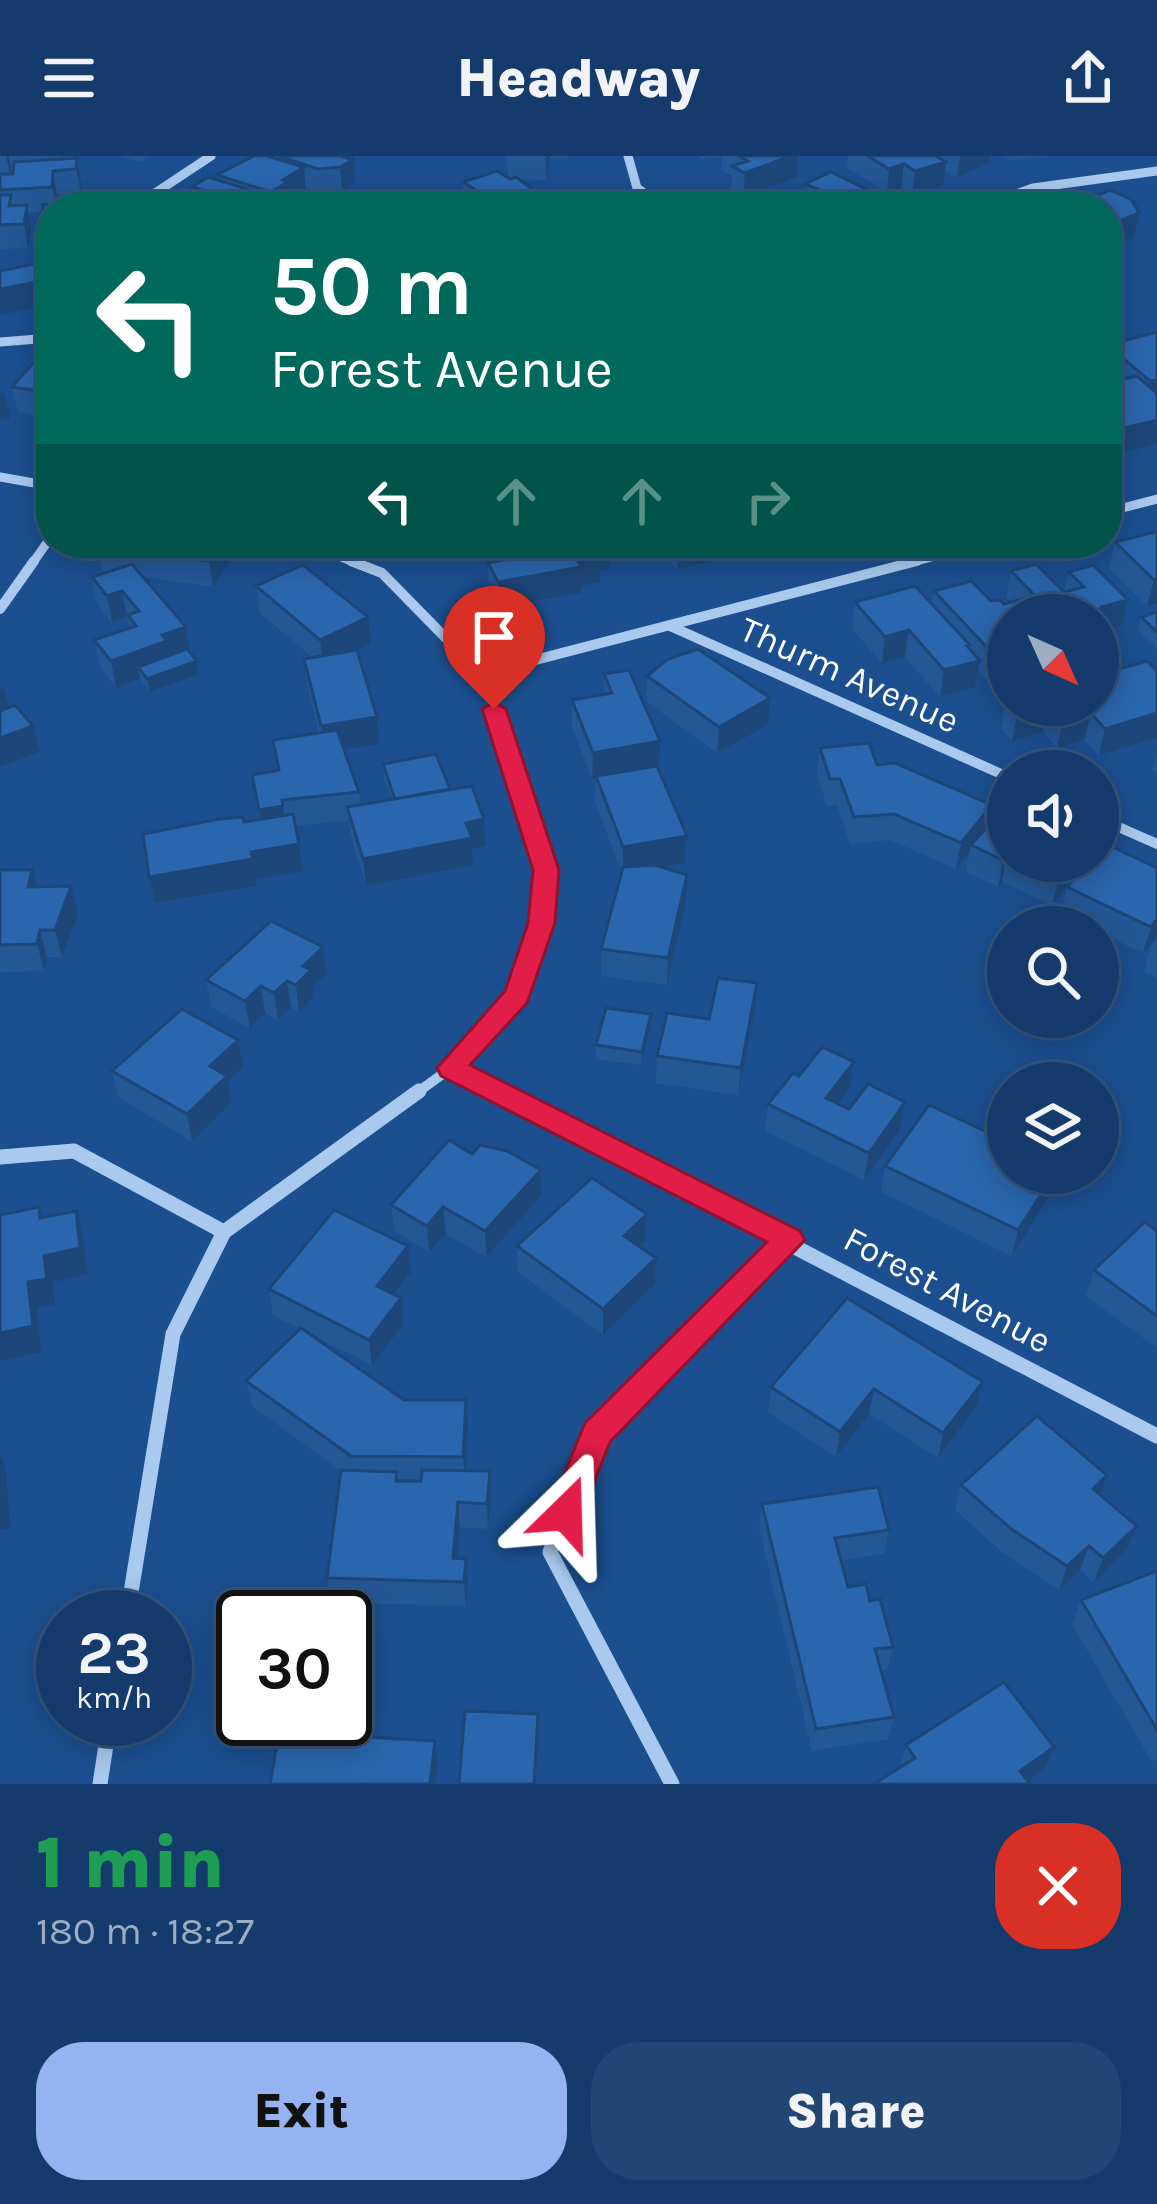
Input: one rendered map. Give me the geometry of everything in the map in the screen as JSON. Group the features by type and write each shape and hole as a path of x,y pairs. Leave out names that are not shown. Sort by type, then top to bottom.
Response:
{"street":[{"path":"157,192 211,156"},
{"path":"628,156 638,192"},
{"path":"1022,192 1157,171"},
{"path":"0,341 36,339"},
{"path":"0,477 36,483"},
{"path":"1122,508 1157,499"},
{"path":"0,609 36,557"},
{"path":"131,1590 173,1334 224,1232 451,1068 517,995 542,923 546,870 504,728 482,674 382,573 344,558"},
{"path":"482,674 927,558"},
{"name":"Thurm Avenue","path":"668,625 987,769"},
{"path":"1119,827 1157,844"},
{"name":"Forest Avenue","path":"451,1068 789,1240 1157,1436"},
{"path":"0,1157 74,1151 224,1232"},
{"path":"672,1784 550,1552 597,1433 789,1240"},
{"path":"100,1784 106,1746"}],"building":[{"path":"254,156 304,167 271,192 217,175"},
{"path":"284,156 352,160 340,167 318,169"},
{"path":"739,156 791,156 745,173 732,166 748,161"},
{"path":"868,156 936,156 946,162 915,171 904,164 889,169"},
{"path":"77,158 76,169 53,171 52,187 0,190 0,174 13,174 14,162"},
{"path":"497,171 510,179 516,177 536,192 479,192 463,182"},
{"path":"831,172 872,192 816,192 820,190 805,184"},
{"path":"208,177 257,192 210,192 192,187"},
{"path":"0,195 11,195 9,206 27,205 24,224 0,225"},
{"path":"1122,195 1131,199 1139,213 1122,220"},
{"path":"36,263 36,282 0,289 0,271"},
{"path":"1157,332 1157,380 1150,381 1122,358 1122,341"},
{"path":"36,360 36,391 12,387"},
{"path":"1137,376 1157,393 1157,420 1122,429 1122,380"},
{"path":"1157,533 1157,579 1122,549 1122,540"},
{"path":"591,558 578,561 581,567 498,582 488,563"},
{"path":"132,564 186,627 162,635 167,641 111,661 94,640 136,626 128,615 139,611 122,591 107,596 92,577"},
{"path":"1036,564 1064,592 1084,587 1069,572 1093,565 1128,600 1119,602 1119,594 1033,594 1011,571"},
{"path":"303,565 368,617 320,640 256,586"},
{"path":"971,581 987,597 987,647 934,591"},
{"path":"915,586 980,661 944,670 909,630 885,637 855,602"},
{"path":"1157,612 1157,632 1141,617"},
{"path":"187,649 197,661 147,679 138,667"},
{"path":"698,649 770,698 719,727 647,676 668,659"},
{"path":"357,650 377,717 321,726 304,659"},
{"path":"1147,661 1157,671 1157,713 1119,725 1119,669"},
{"path":"629,670 660,741 593,753 572,700 612,693 604,674"},
{"path":"15,705 33,726 0,738 0,711"},
{"path":"337,730 359,792 282,800 283,806 259,810 252,775 279,770 273,740"},
{"path":"869,743 877,765 895,763 987,803 987,811 961,843 894,814 854,817 840,779 830,779 820,748"},
{"path":"436,754 450,789 395,799 383,764"},
{"path":"657,766 687,836 623,847 596,776"},
{"path":"472,786 484,819 466,823 472,838 363,859 347,807"},
{"path":"293,814 299,844 251,852 253,859 149,877 143,834 219,819 243,817 244,822"},
{"path":"987,827 987,852 971,845"},
{"path":"1119,850 1157,868 1157,919 1151,927 1119,912 1119,906 1107,906 1067,887 1072,882 1119,882"},
{"path":"655,865 687,875 668,958 601,949 623,867"},
{"path":"0,870 32,870 28,887 71,886 55,930 40,930 37,944 0,945"},
{"path":"271,921 323,947 303,966 311,970 296,985 287,981 274,993 261,986 245,1001 206,980"},
{"path":"718,978 757,983 741,1068 657,1056 667,1013 709,1019"},
{"path":"606,1008 651,1014 642,1052 596,1045"},
{"path":"182,1009 238,1040 210,1066 227,1076 187,1114 112,1071"},
{"path":"822,1047 854,1062 826,1098 849,1109 868,1084 905,1102 869,1153 768,1104"},
{"path":"929,1105 987,1132 987,1194 1041,1194 1018,1230 885,1166"},
{"path":"449,1140 472,1154 480,1145 507,1151 541,1170 485,1231 443,1207 427,1226 391,1205"},
{"path":"592,1178 647,1214 624,1236 656,1258 603,1309 517,1246"},
{"path":"39,1207 40,1218 76,1211 80,1248 44,1256 47,1279 28,1282 33,1326 0,1333 0,1215"},
{"path":"334,1210 408,1246 377,1286 401,1298 369,1340 269,1289"},
{"path":"1145,1222 1157,1231 1157,1316 1094,1270"},
{"path":"847,1298 983,1382 943,1433 874,1389 840,1432 771,1387"},
{"path":"301,1328 404,1400 466,1400 463,1457 351,1456 246,1381"},
{"path":"1037,1416 1107,1475 1093,1489 1137,1526 1103,1558 1089,1546 1067,1566 1010,1528 961,1485"},
{"path":"341,1470 397,1472 396,1481 421,1481 422,1470 490,1471 487,1504 458,1502 453,1558 466,1559 464,1582 327,1578"},
{"path":"878,1487 889,1530 835,1538 848,1587 866,1584 870,1601 880,1599 893,1647 875,1649 894,1717 816,1729 762,1504"},
{"path":"1157,1571 1157,1730 1081,1600"},
{"path":"1004,1682 1054,1747 1020,1771 1030,1784 874,1784 915,1758 906,1745"},
{"path":"465,1711 538,1714 534,1784 459,1784"},
{"path":"372,1737 435,1741 430,1784 270,1784 277,1746 372,1746"}],"route":[{"path":"494,709 504,728 546,870 542,923 517,995 451,1068 789,1240 597,1433 566,1513"}]}
